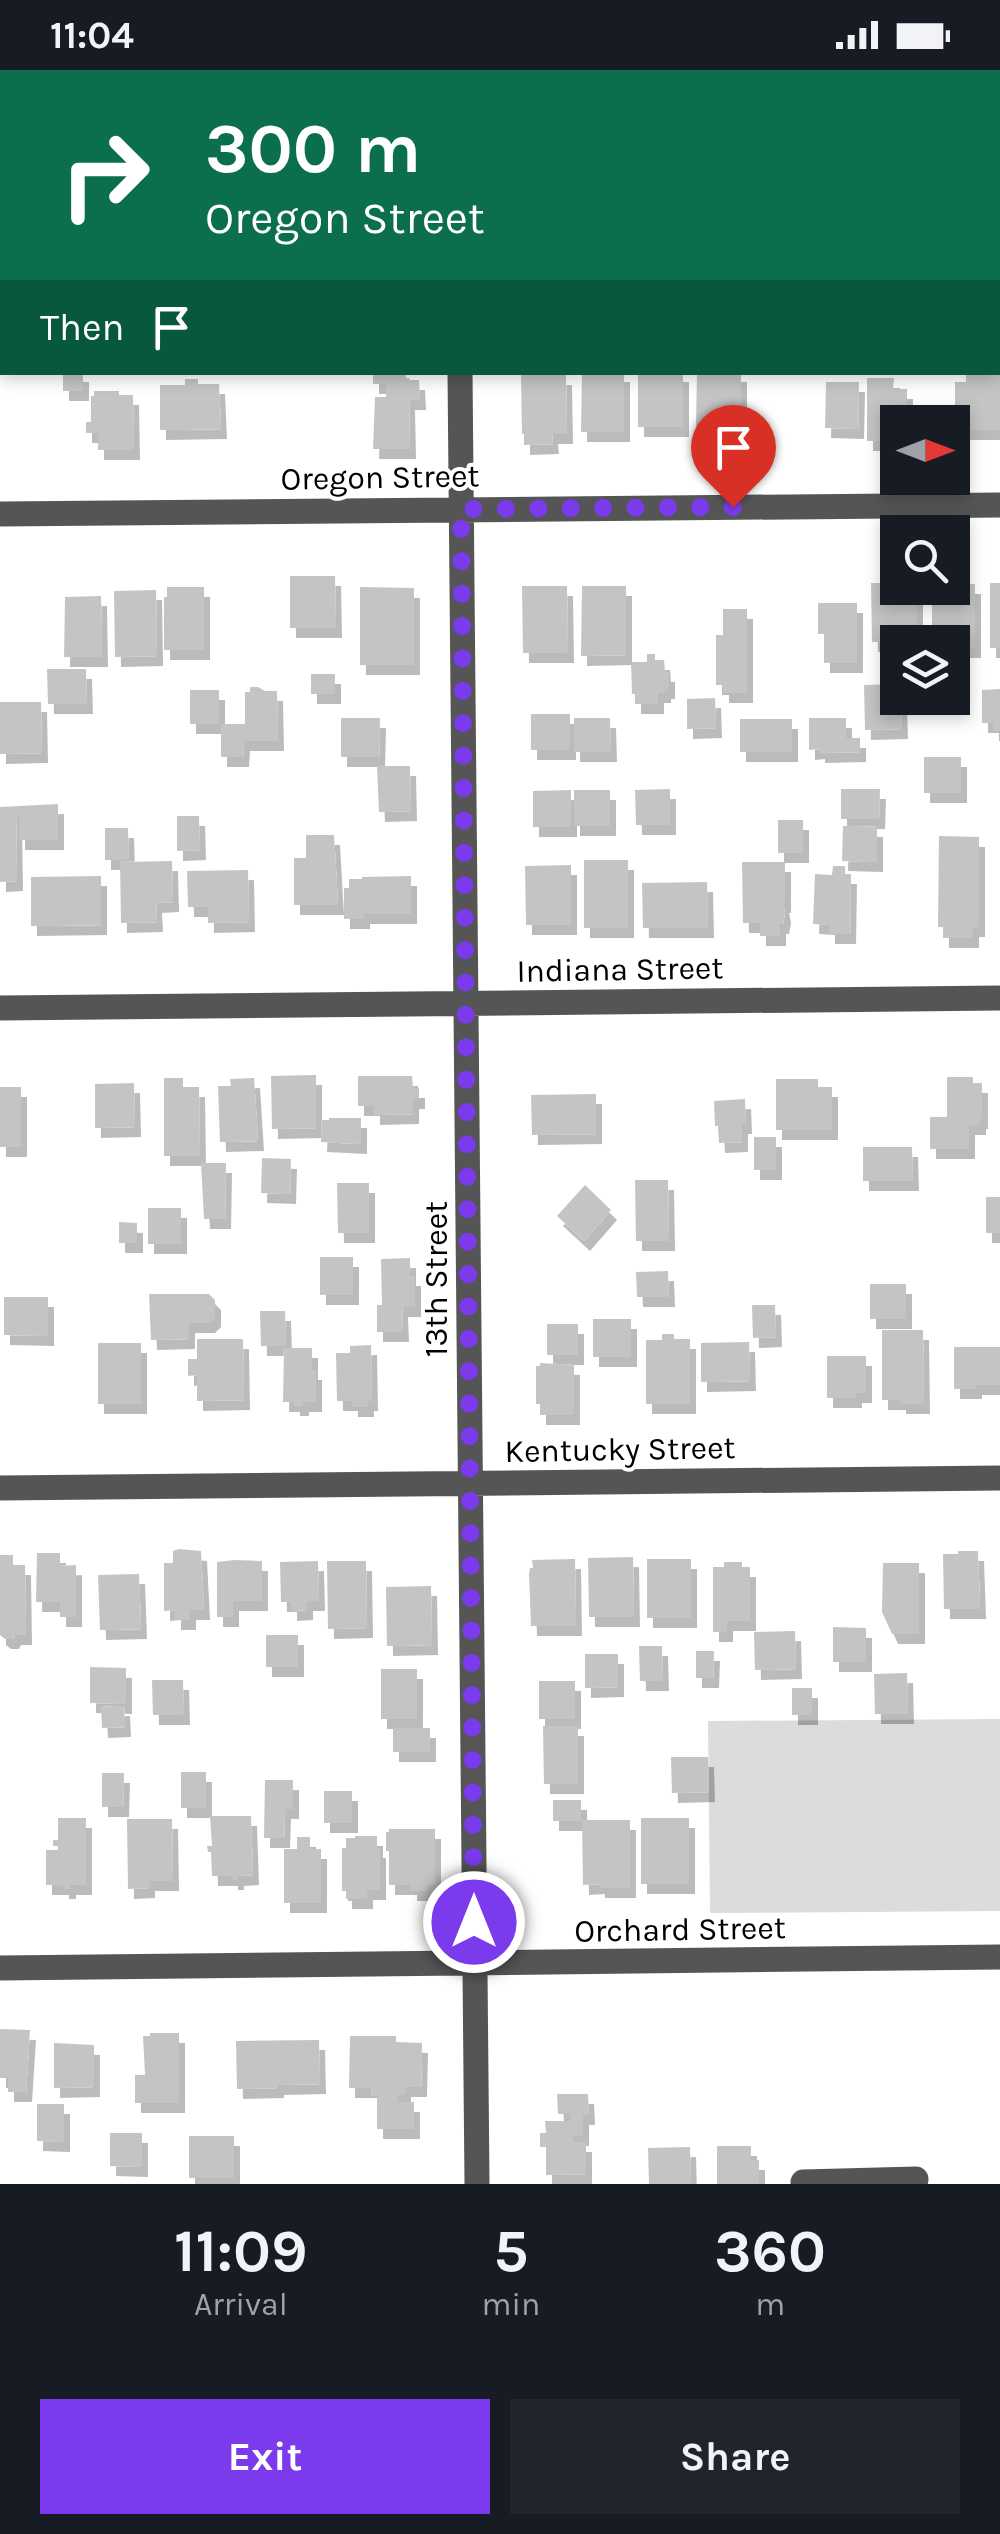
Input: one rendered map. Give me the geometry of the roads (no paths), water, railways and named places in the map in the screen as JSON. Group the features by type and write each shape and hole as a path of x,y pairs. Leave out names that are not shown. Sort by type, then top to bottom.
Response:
{"street":[{"name":"13th Street","path":"460,375 477,2184"},
{"name":"Oregon Street","path":"0,514 1000,504"},
{"name":"Indiana Street","path":"0,1008 1000,998"},
{"name":"Kentucky Street","path":"0,1488 1000,1478"},
{"name":"Orchard Street","path":"0,1968 1000,1958"},
{"path":"803,2182 916,2179 915,2184"}]}
